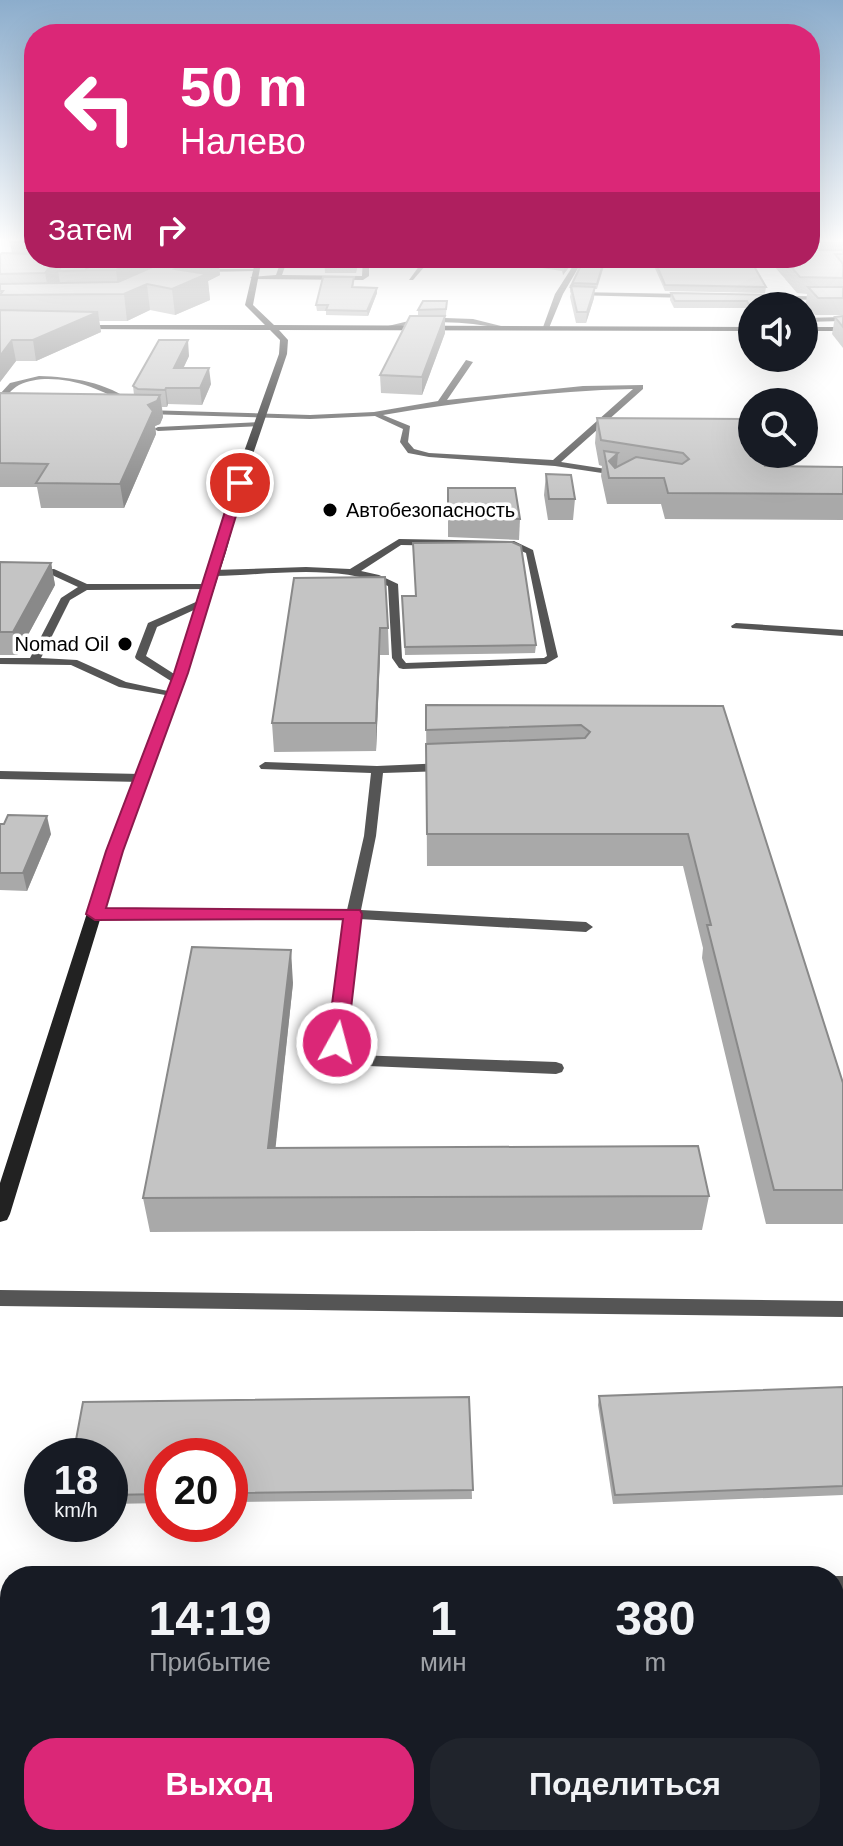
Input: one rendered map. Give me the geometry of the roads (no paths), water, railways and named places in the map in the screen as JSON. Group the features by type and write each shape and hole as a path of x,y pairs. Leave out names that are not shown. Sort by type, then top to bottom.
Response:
{"street":[{"path":"0,1214 95,914 205,601 283,354 284,340 275,328"},
{"path":"575,328 738,329"},
{"path":"818,329 843,329"}],"lane":[{"path":"441,403 469,362"},
{"path":"0,399 12,386 28,380 65,380 102,389 125,400 138,412"},
{"path":"158,429 260,419 374,414 441,403 583,388 640,387 555,463"},
{"path":"123,411 260,419"},
{"path":"374,414 397,421 407,428 404,442 411,451 429,455 555,463 631,476 613,488"},
{"path":"214,573 354,571 393,584 397,658 403,666 546,661 553,657 530,552 523,547 514,544 405,541 395,543 369,564 354,571"},
{"path":"0,575 54,572 85,587 210,586"},
{"path":"34,661 66,598 85,587"},
{"path":"178,681 140,657 152,625 205,601"},
{"path":"736,626 843,633"},
{"path":"0,661 73,662 123,685 173,695"},
{"path":"265,766 377,770 466,766"},
{"path":"377,770 370,836 353,914 337,1043 351,1061 556,1068"},
{"path":"0,775 141,778"},
{"path":"95,914 353,914 586,927"},
{"path":"0,1298 843,1309"}],"place":[{"name":"Автобезопасность","path":"330,510"},
{"name":"Nomad Oil","path":"125,644"}]}
